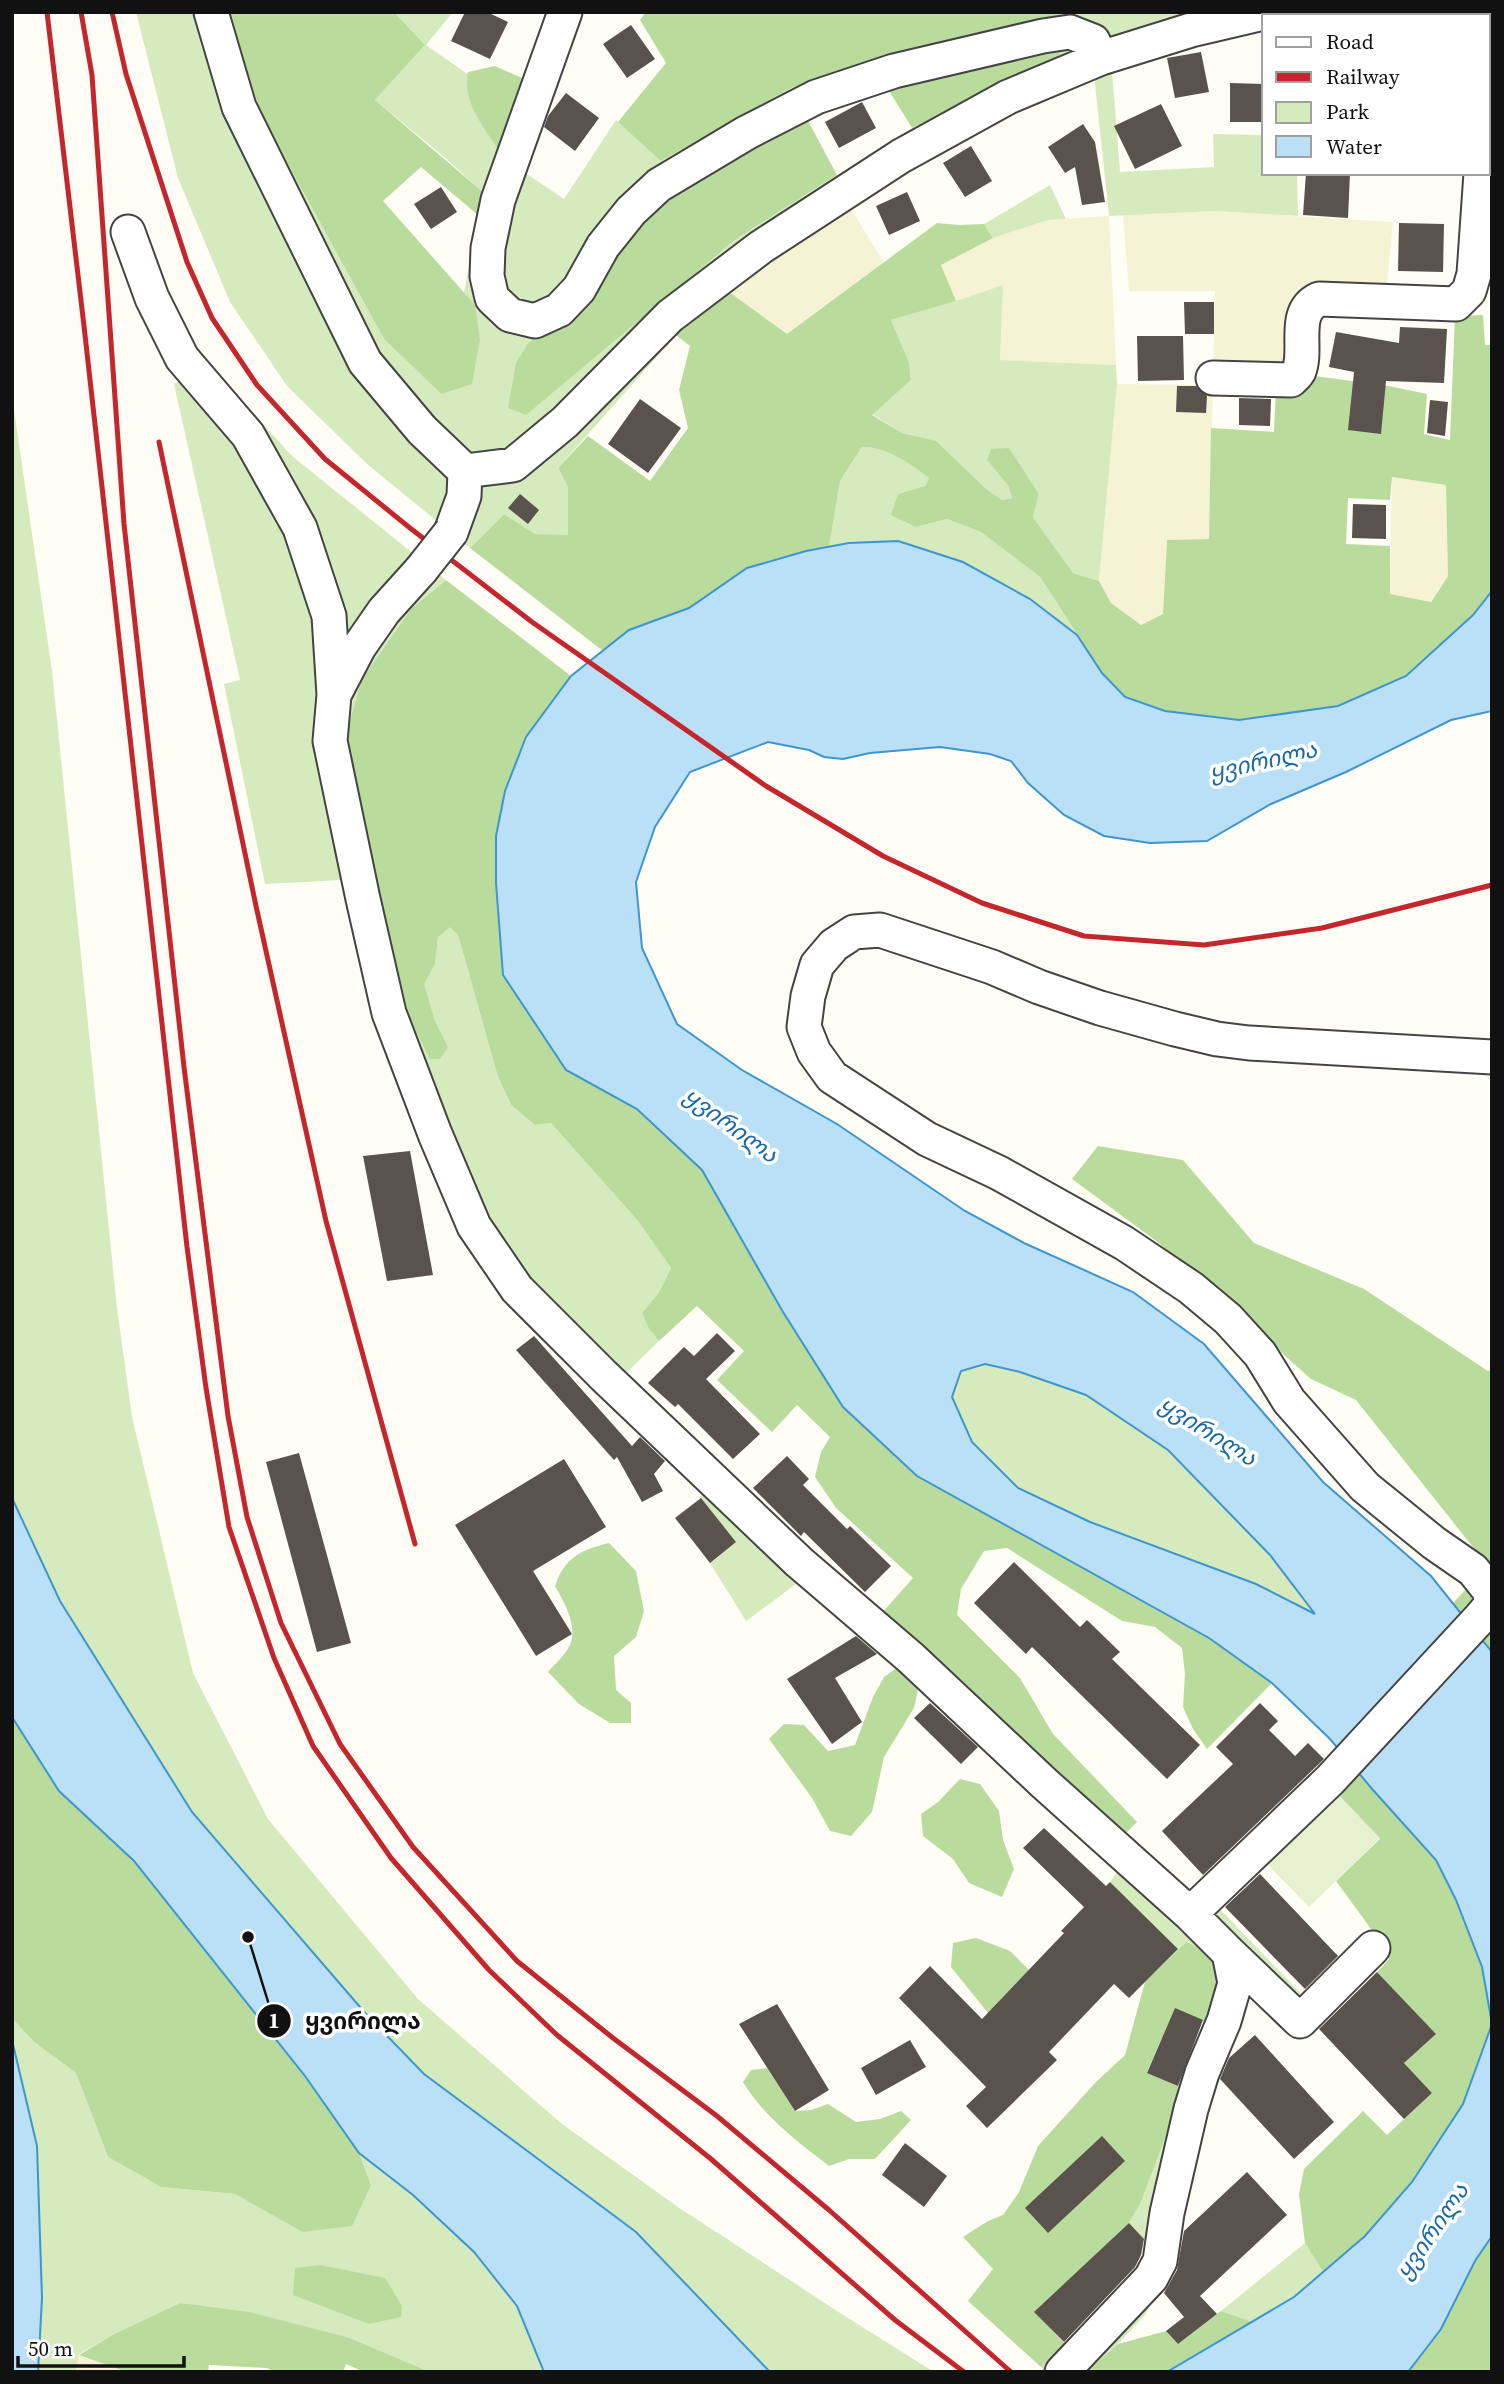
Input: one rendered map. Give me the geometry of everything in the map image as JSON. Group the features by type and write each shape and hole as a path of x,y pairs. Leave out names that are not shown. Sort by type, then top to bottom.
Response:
{"street":[{"path":"211,12 239,107 365,362 422,430 465,471 464,496 451,532 384,611 365,638 334,695"},
{"path":"565,12 498,200 488,248 487,276 492,298 510,315 535,321 559,310 579,289 603,246 631,211 659,185 746,132 816,97 894,71 967,52 1070,32 1093,41 1101,58"},
{"path":"465,471 513,465 565,422 670,316 761,247 901,156 1008,97 1101,58 1191,30 1268,12"},
{"path":"1490,37 1492,12"},
{"path":"1213,378 1292,380 1299,371 1304,313 1310,304 1319,299 1456,304 1469,291 1474,274 1480,175"},
{"path":"128,232 152,298 183,359 248,435 300,528 329,616 334,695 330,741 390,1013 435,1134 474,1226 517,1289 799,1562 911,1658 1044,1783 1190,1914 1300,2021 1373,1948"},
{"path":"1190,1914 1330,1780 1480,1618 1492,1604 1489,1590 1473,1570 1434,1543 1365,1487 1289,1401 1260,1354 1228,1319 1191,1288 1115,1238 999,1173 927,1139 832,1077 814,1052 804,1027 808,996 817,965 834,945 854,932 880,930 992,967 1100,1008 1217,1039 1492,1057"},
{"path":"1062,2372 1151,2278 1160,2261 1172,2187 1191,2109 1202,2073 1224,2021 1235,1983 1229,1953"}],"shaded area":[{"path":"850,207 884,263 787,334 729,292"},
{"path":"1215,211 1393,222 1386,294 1296,312 1291,366 1213,371 1215,291 1129,291 1123,215"},
{"path":"1109,216 1116,365 1000,360 1003,285 956,301 940,265 993,238 1048,220"},
{"path":"1117,384 1213,385 1209,539 1167,540 1163,614 1141,626 1111,603 1099,581"},
{"path":"1392,477 1446,485 1448,576 1430,602 1390,594"},
{"path":"79,2355 108,2365 127,2372 76,2372"}],"green space":[{"path":"136,12 224,12 232,46 273,137 384,339 441,394 475,305 464,293 483,193 375,100 425,45 394,12 453,12 426,45 517,109 521,170 564,199 616,120 662,161 791,88 854,66 1082,12 1412,12 1262,14 1262,17 1209,40 1112,71 1120,172 1214,167 1213,134 1262,135 1262,175 1297,175 1298,216 1215,211 1109,216 1094,74 1018,105 903,173 729,292 676,335 558,468 568,487 568,536 535,534 504,514 470,548 367,464 287,386 230,302 178,178","holes":["886,85 978,96 912,128 735,240 526,414 530,342 557,331 807,119"]},
{"path":"224,12 394,12 425,45 375,100 484,193 478,215 421,167 383,201 475,305 480,340 472,384 441,394 384,339 273,137 232,46"},
{"path":"646,12 1082,12 854,66 791,88 661,161 618,122 666,63 640,20"},
{"path":"1492,12 1490,147 1490,14 1412,14"},
{"path":"1063,49 1054,62 912,128 886,86"},
{"path":"495,66 524,79 500,152 471,104 467,83 468,72"},
{"path":"807,119 837,175 735,240 526,415 508,408 516,363 529,342 557,331 578,312 600,276 650,211 721,165"},
{"path":"1050,185 1066,219 1048,220 993,238 984,224"},
{"path":"937,223 984,224 993,238 941,265 956,301 891,320 909,362 911,380 872,415 902,433 936,441 985,488 1002,500 1012,498 1008,485 987,460 991,449 1009,448 1039,494 1033,517 1073,573 1099,581 1111,603 1141,625 1163,614 1167,540 1209,539 1211,428 1274,432 1276,388 1307,375 1427,394 1424,434 1450,440 1455,316 1483,315 1485,345 1492,345 1492,591 1473,615 1407,676 1338,706 1239,720 1165,711 1125,697 1102,673 1040,577 981,532 947,519 916,527 891,515 898,494 925,486 929,478 880,449 862,447 840,481 829,547 747,568 689,608 629,630 603,651 470,548 504,514 535,534 568,535 568,487 558,468 588,436 650,481 688,428 679,390 690,346 676,335 729,292 787,334","holes":["1392,477 1446,485 1448,576 1431,602 1390,594 1390,546 1346,544 1348,498 1390,500"]},
{"path":"1003,285 1000,360 1116,365 1117,384 1099,581 1073,573 1033,517 1039,494 1008,485 1012,498 1002,500 985,488 936,442 902,433 872,414 911,380 909,362 891,320"},
{"path":"209,364 292,456 446,580 412,608 381,922 448,1046 435,1021 423,984 435,964 438,937 450,926 458,935 498,1077 511,1105 535,1125 551,1123 638,1221 671,1268 659,1292 642,1313 649,1329 659,1341 625,1374 731,1476 1192,1899 1214,1903 1308,2001 1385,1948 1295,2039 1248,1991 1214,2072 1160,2282 1146,2314 1118,2344 1084,2372 1045,2372 1041,2367 1158,2254 1129,2223 1141,2202 1211,2024 1186,1942 1178,1949 1110,1882 1117,1872 862,1633 796,1584 746,1621 710,1563 736,1542 701,1498 702,1485 522,1317 475,1261 367,1001 342,880 265,884 224,684 240,680 174,384"},
{"path":"12,396 52,671 117,1308 132,1417 193,1673 268,1819 418,1999 562,2124 678,2207 934,2372 770,2372 708,2309 579,2188 424,2074 366,2014 192,1812 60,1601 12,1498"},
{"path":"862,447 889,453 929,478 925,486 898,494 916,527 947,519 981,532 1040,577 1077,635 1030,599 963,562 898,541 829,547 840,481"},
{"path":"446,580 571,676 526,737 505,791 496,836 496,883 566,1070 637,1109 702,1170 783,1312 843,1407 917,1476 1209,1638 1272,1683 1207,1749 1193,1729 1183,1707 1185,1674 1182,1648 1155,1627 1122,1621 1007,1548 984,1551 961,1589 957,1615 1020,1678 1053,1734 1137,1822 1123,1836 881,1614 913,1578 836,1508 815,1477 821,1452 830,1437 797,1405 772,1432 717,1380 744,1351 697,1306 659,1341 649,1329 642,1313 659,1292 671,1268 638,1221 551,1123 535,1125 511,1105 498,1077 458,935 450,927 438,937 435,964 424,984 435,1021 448,1047 440,1059 430,1059 394,988 344,742 362,679 412,608"},
{"path":"1098,1146 1183,1160 1254,1243 1364,1289 1488,1371 1492,1370 1492,1652 1453,1603 1488,1566 1356,1400 1311,1379 1159,1243 1072,1179"},
{"path":"985,1364 1020,1372 1086,1395 1168,1450 1270,1555 1316,1616 1256,1584 1090,1522 1018,1488 972,1442 952,1397 961,1371"},
{"path":"609,1543 636,1571 644,1611 636,1637 614,1656 616,1690 631,1703 631,1723 610,1723 579,1704 548,1672 567,1650 572,1635 570,1618 555,1586 559,1576 575,1556"},
{"path":"898,1667 919,1685 914,1708 884,1757 872,1812 851,1836 830,1831 812,1798 769,1739 784,1724 804,1725 828,1751 855,1745 873,1697 884,1677"},
{"path":"12,1717 59,1791 134,1861 305,2076 359,2153 371,2185 352,2226 302,2232 235,2194 161,2187 108,2157 76,2073 34,2042 12,2018"},
{"path":"1355,1769 1436,1860 1456,1900 1482,1967 1492,2024 1463,2104 1412,2182 1365,2236 1323,2272 1305,2243 1299,2194 1304,2169 1363,2111 1387,2135 1432,2093 1404,2063 1435,2033 1377,1972 1389,1959 1385,1948 1336,1881 1380,1839 1333,1789"},
{"path":"960,1779 980,1784 999,1811 1003,1840 1014,1869 1002,1897 969,1883 953,1859 923,1836 921,1814 938,1802"},
{"path":"1333,1789 1380,1838 1309,1907 1261,1858"},
{"path":"976,1938 1010,1951 1029,1970 1001,1999 1001,2015 992,2018 951,1967 953,1943"},
{"path":"1186,1942 1216,1956 1222,1987 1211,2024 1175,2009 1147,2072 1184,2088 1141,2202 1129,2223 1035,2312 1065,2344 1041,2367 968,2301 993,2269 963,2237 1003,2215 1019,2192 1038,2146 1095,2083 1125,2055 1145,1982"},
{"path":"12,2018 34,2042 76,2073 108,2157 161,2187 235,2194 302,2232 371,2185 359,2153 413,2195 474,2252 517,2306 544,2372 430,2372 350,2338 180,2303 79,2354 76,2372 38,2372 42,2298 37,2146 12,2040"},
{"path":"767,2068 795,2111 811,2110 828,2104 856,2122 880,2119 901,2111 911,2120 875,2159 849,2159 829,2166 771,2118 751,2095 743,2082 751,2070"},
{"path":"1492,2236 1492,2372 1408,2372 1441,2329 1475,2261"},
{"path":"1305,2243 1323,2272 1294,2297 1253,2322 1221,2311"},
{"path":"320,2265 385,2278 402,2306 401,2317 369,2324 293,2295 295,2268"},
{"path":"180,2303 249,2312 350,2338 430,2372 364,2372 346,2364 343,2372 275,2372 267,2368 209,2365 208,2372 127,2372 79,2355 114,2334"},
{"path":"1221,2311 1253,2322 1167,2372 1085,2372 1118,2344 1166,2331 1178,2344"}],"water":[{"name":"ყვირილა","path":"898,541 963,562 1030,599 1077,635 1102,673 1125,697 1165,711 1239,720 1338,706 1406,676 1473,615 1492,591 1492,711 1451,720 1346,772 1271,804 1207,841 1150,843 1104,836 1064,815 1028,783 1011,761 990,754 940,747 870,753 843,759 824,757 809,750 768,742 690,772 655,827 636,882 642,948 677,1024 742,1070 837,1124 965,1211 1024,1243 1133,1292 1204,1344 1323,1482 1431,1576 1492,1652 1492,2024 1482,1967 1456,1900 1436,1860 1330,1739 1272,1683 1209,1638 917,1476 843,1407 783,1312 702,1170 637,1109 566,1070 503,975 496,883 496,836 505,791 526,737 571,676 629,630 689,608 747,568 806,551 849,543","holes":["985,1364 1020,1372 1086,1395 1168,1450 1270,1555 1315,1614 1256,1584 1090,1522 1018,1488 972,1442 952,1397 961,1371"]},
{"path":"12,1498 60,1601 192,1812 366,2014 424,2074 636,2232 770,2372 544,2372 517,2306 474,2252 413,2195 359,2153 305,2076 134,1861 59,1791 12,1717"},
{"name":"ყვირილა","path":"1492,2024 1492,2236 1475,2261 1441,2329 1408,2372 1167,2372 1294,2297 1365,2236 1412,2182 1463,2104"},
{"path":"12,2040 37,2146 42,2298 38,2372 12,2372"}],"building":[{"path":"465,12 487,12 508,22 490,59 451,41"},
{"path":"631,25 655,59 627,78 603,44"},
{"path":"1201,52 1209,92 1175,98 1167,58"},
{"path":"1230,83 1262,84 1262,122 1230,122"},
{"path":"566,93 599,118 575,151 544,127 548,116"},
{"path":"862,102 876,128 839,148 825,122"},
{"path":"1161,104 1182,146 1135,169 1114,126"},
{"path":"1083,124 1095,142 1105,202 1082,205 1075,167 1065,173 1048,147"},
{"path":"971,146 992,181 965,197 943,163"},
{"path":"1306,175 1350,175 1348,218 1303,215"},
{"path":"441,187 457,212 431,229 414,204"},
{"path":"907,192 920,221 889,235 876,206"},
{"path":"1399,223 1444,224 1443,272 1398,271"},
{"path":"1184,302 1214,302 1214,334 1185,334"},
{"path":"1400,327 1447,329 1444,383 1386,381 1381,434 1348,430 1354,372 1329,367 1336,332 1399,343"},
{"path":"1137,336 1183,336 1184,380 1138,381"},
{"path":"1177,386 1196,386 1207,396 1206,413 1176,412"},
{"path":"1239,398 1271,399 1270,426 1239,425"},
{"path":"640,399 681,428 648,473 608,444"},
{"path":"1430,400 1448,402 1445,436 1427,433"},
{"path":"520,494 539,510 528,524 508,508"},
{"path":"1353,504 1386,505 1386,539 1352,538"},
{"path":"410,1151 433,1275 387,1281 363,1156"},
{"path":"717,1333 735,1351 706,1379 760,1434 733,1459 678,1404 675,1407 648,1383 684,1347 694,1356"},
{"path":"534,1336 632,1446 640,1437 665,1461 654,1474 663,1491 642,1502 617,1457 614,1460 516,1350"},
{"path":"299,1453 351,1643 317,1652 266,1462"},
{"path":"787,1456 809,1479 803,1485 847,1529 850,1526 891,1566 865,1592 804,1532 801,1536 753,1488"},
{"path":"564,1459 606,1527 533,1571 572,1634 536,1656 455,1525"},
{"path":"701,1498 736,1542 710,1563 675,1518"},
{"path":"1014,1562 1080,1627 1087,1620 1120,1652 1112,1659 1200,1745 1167,1779 1032,1647 1026,1654 974,1603"},
{"path":"856,1636 877,1654 835,1678 862,1722 832,1744 787,1679"},
{"path":"930,1703 978,1747 961,1764 914,1718"},
{"path":"1260,1703 1278,1721 1269,1730 1295,1756 1308,1743 1324,1759 1203,1875 1162,1831 1233,1764 1216,1747"},
{"path":"1044,1828 1106,1886 1110,1882 1178,1949 1129,1998 1114,1984 1049,2052 1057,2060 987,2128 966,2106 986,2087 899,1998 930,1966 982,2019 1064,1933 1061,1931 1084,1907 1023,1848"},
{"path":"1260,1874 1338,1956 1305,1989 1225,1907"},
{"path":"1377,1972 1436,2034 1404,2063 1432,2093 1404,2119 1319,2029"},
{"path":"777,2004 829,2090 795,2111 739,2024"},
{"path":"1175,2008 1203,2020 1178,2086 1147,2073"},
{"path":"1255,2035 1334,2122 1294,2159 1220,2079 1229,2058"},
{"path":"910,2040 926,2067 876,2095 861,2068"},
{"path":"1102,2136 1125,2161 1048,2233 1025,2208"},
{"path":"905,2143 947,2176 924,2207 882,2175"},
{"path":"1247,2172 1287,2215 1200,2296 1217,2314 1178,2344 1166,2331 1184,2317 1164,2293 1177,2270 1184,2231"},
{"path":"1129,2223 1144,2239 1135,2267 1064,2342 1034,2312"}],"railway":[{"path":"47,12 187,1247 206,1388 229,1527 274,1658 313,1746 391,1858 489,1970 557,2035 711,2159 895,2320 964,2372"},
{"path":"81,12 92,75 124,524 184,1067 228,1416 247,1517 281,1623 340,1744 413,1847 517,1961 717,2116 829,2210 1011,2372"},
{"path":"112,12 126,74 187,262 212,318 257,385 325,459 410,528 532,622 766,786 883,856 982,903 1084,936 1204,945 1322,928 1492,885"},
{"path":"159,442 256,906 326,1221 415,1544"}],"place":[{"name":"ყვირილა","path":"248,1937"}]}
